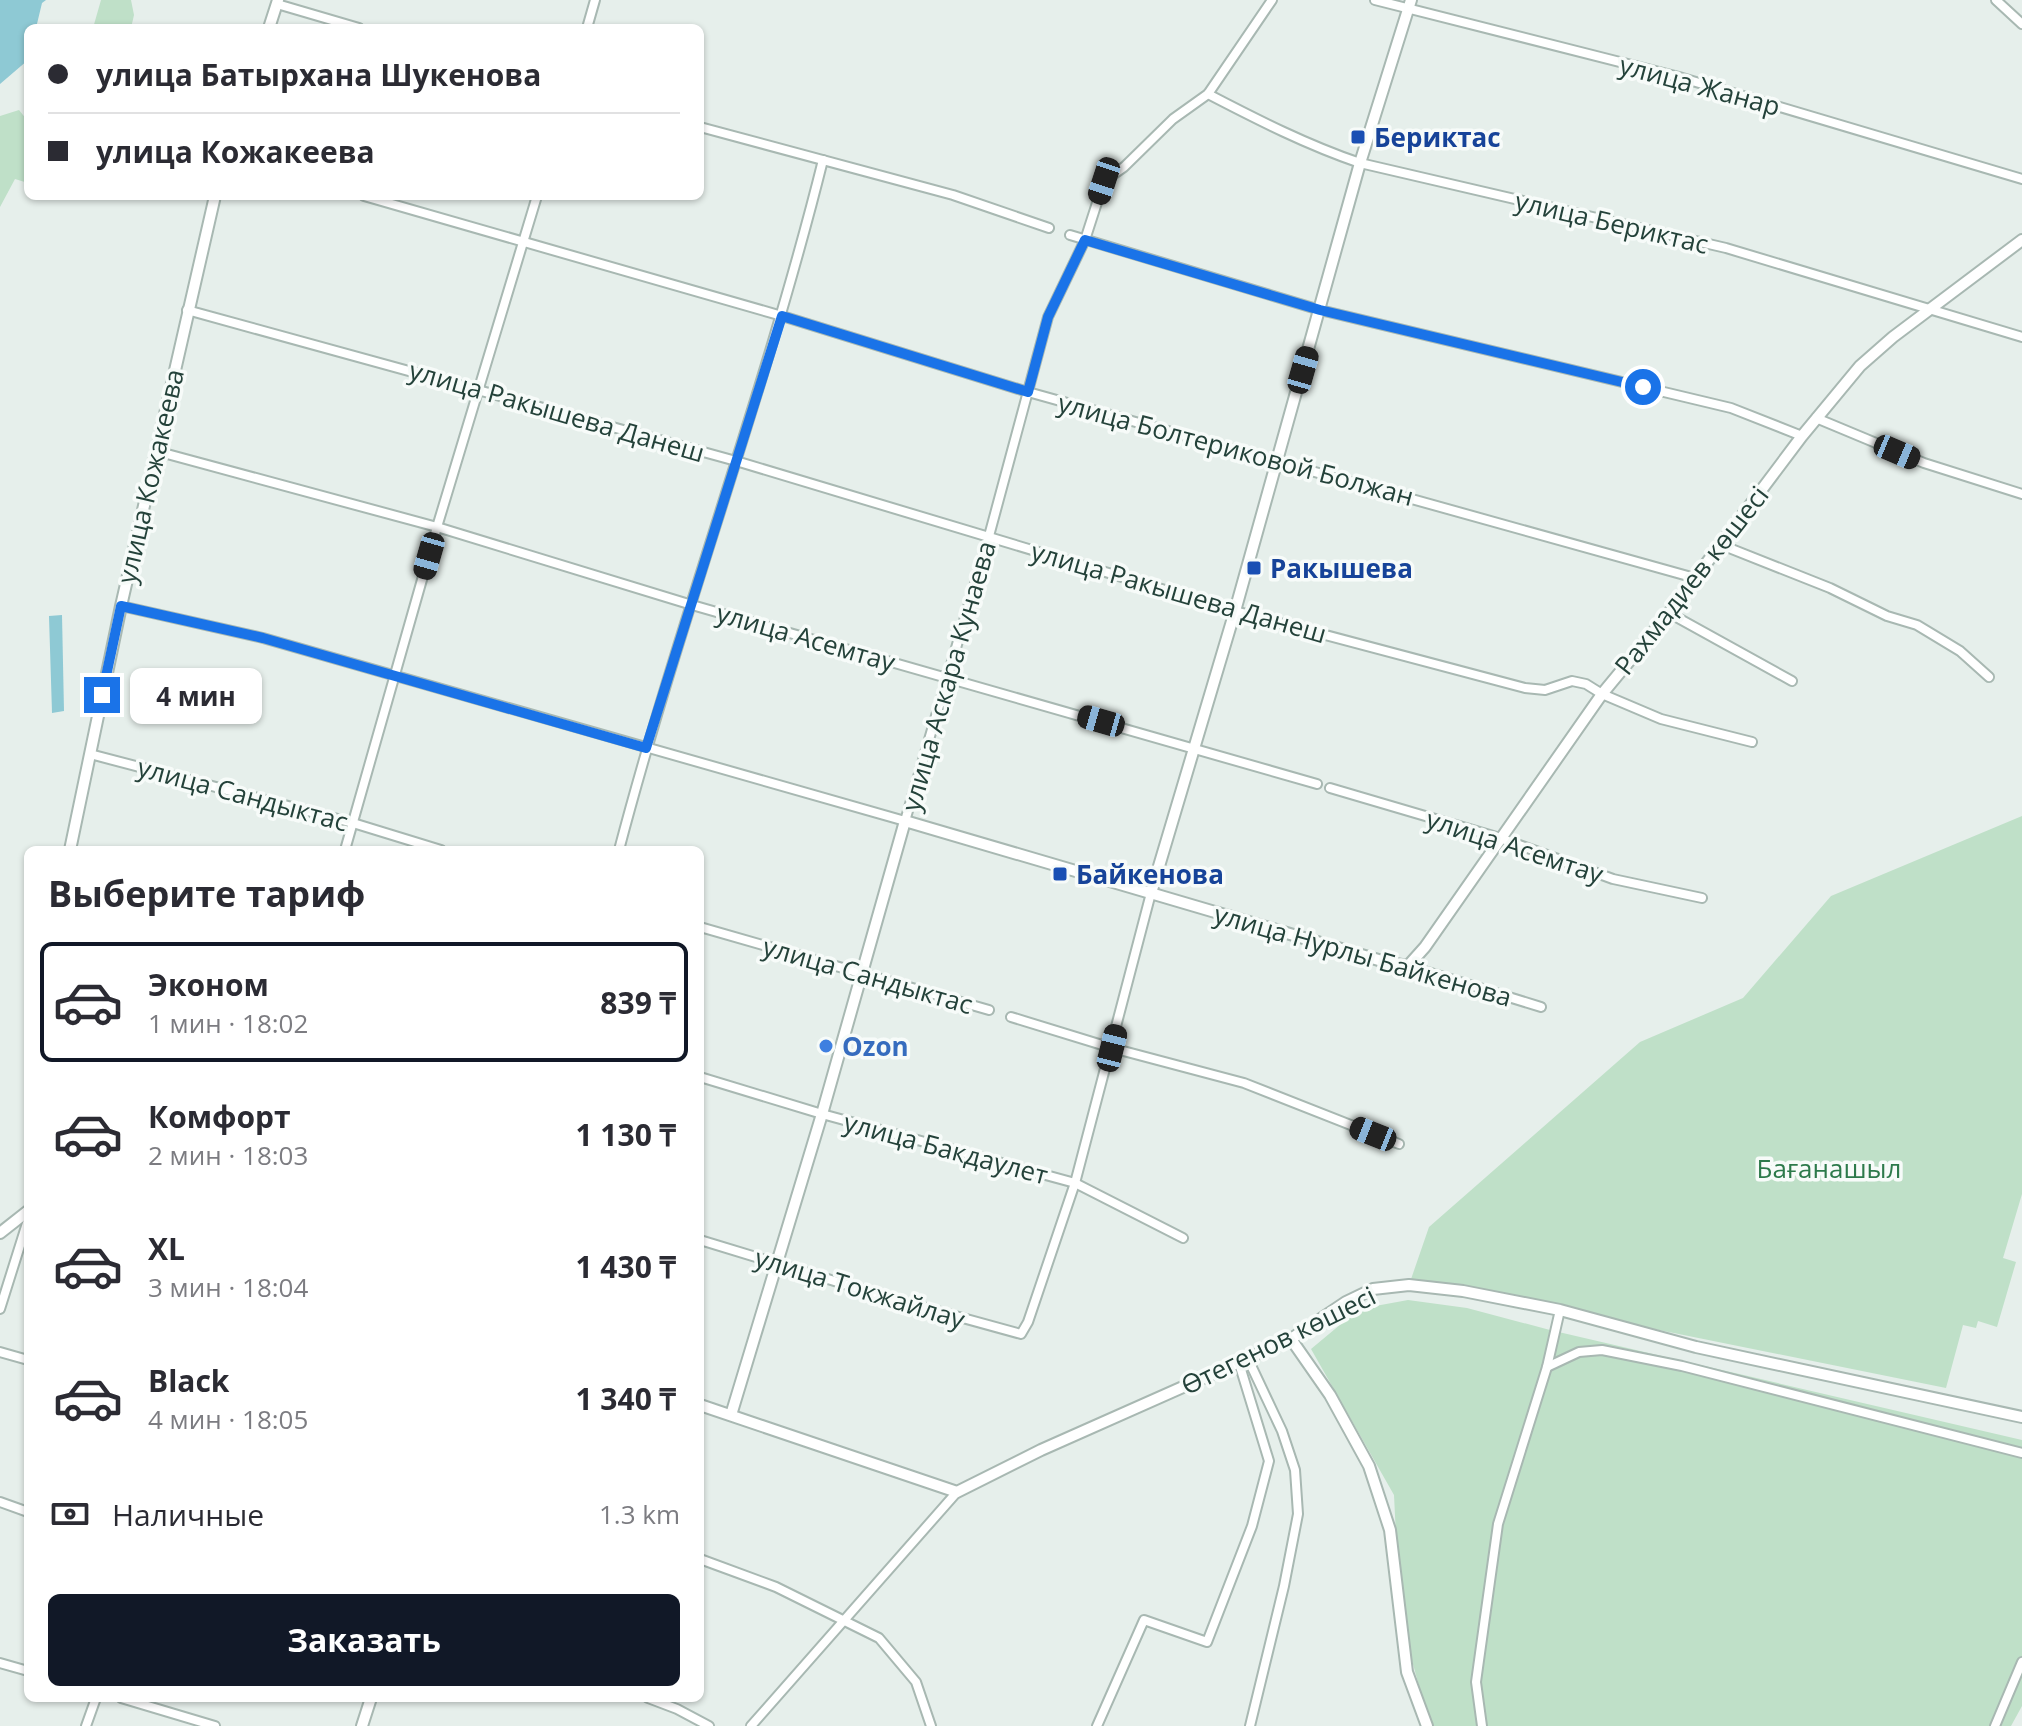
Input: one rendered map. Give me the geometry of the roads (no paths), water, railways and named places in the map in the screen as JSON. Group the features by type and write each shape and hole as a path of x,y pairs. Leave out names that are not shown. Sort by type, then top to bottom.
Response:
{"street":[{"path":"588,24 595,0"},
{"name":"улица Аскара Кунаева","path":"731,1415 822,1114 989,536 1048,317 1085,240 1104,181 1124,167 1173,119 1208,94 1272,0"},
{"name":"улица Жанар","path":"1375,0 1410,5 1679,77 2022,179"},
{"path":"1996,0 2022,24"},
{"path":"270,24 277,2 346,24"},
{"path":"1075,1183 1151,893 1235,611 1360,163 1410,5"},
{"name":"улица Бериктас","path":"1208,94 1309,145 1360,163 1726,248 2022,337"},
{"path":"704,128 953,195 1049,228"},
{"path":"620,846 646,748 782,316 823,160"},
{"name":"улица Кожакеева","path":"71,846 121,606 214,200"},
{"name":"улица Болтериковой Болжан","path":"378,200 782,316 1028,392 1695,578"},
{"path":"346,846 437,527 536,200"},
{"path":"1070,235 1320,310 1731,408 1802,436"},
{"name":"Рахмадиев көшесі","path":"1408,966 1425,947 1602,694 1669,613 1816,418 1860,366 1893,337 2022,240"},
{"name":"улица Ракышева Данеш","path":"187,310 736,461 1235,611 1525,688 1545,690 1572,681 1586,684 1661,719 1752,742"},
{"path":"1816,418 1924,463 2022,494"},
{"name":"улица Асемтау","path":"156,451 437,527 692,605 1317,784"},
{"path":"1719,544 1830,588 1887,616 1917,625 1960,651 1989,677"},
{"name":"улица Нурлы Байкенова","path":"121,606 263,638 395,675 1541,1007"},
{"path":"1669,613 1792,681"},
{"name":"улица Сандыктас","path":"90,754 353,823 428,846"},
{"name":"улица Асемтау","path":"1330,788 1500,838 1613,879 1702,898"},
{"name":"улица Сандыктас","path":"704,928 989,1010"},
{"path":"1011,1017 1244,1083 1399,1144"},
{"name":"улица Бакдаулет","path":"704,1078 1075,1183 1183,1238"},
{"name":"улица Токжайлау","path":"704,1241 1021,1334 1028,1322 1075,1183"},
{"path":"0,1233 24,1214"},
{"path":"0,1309 24,1233"},
{"name":"Өтегенов көшесі","path":"957,1492 1041,1450 1291,1339 1346,1302 1373,1289 1409,1285 1463,1291 1560,1310 1696,1347 2022,1417"},
{"path":"1482,1726 1476,1682 1498,1524 1547,1367 1560,1310"},
{"path":"1291,1339 1330,1395 1369,1466 1390,1530 1407,1672 1427,1726"},
{"path":"1547,1367 1579,1352 1602,1350 1682,1366 2022,1453"},
{"path":"0,1352 24,1359"},
{"path":"1097,1726 1144,1620 1207,1642 1247,1540 1269,1461 1244,1361"},
{"path":"1244,1361 1282,1431 1295,1470 1298,1514 1250,1726"},
{"path":"704,1406 957,1492 751,1726"},
{"path":"0,1502 24,1511"},
{"path":"704,1560 776,1587 879,1638 916,1682 931,1726"},
{"path":"1995,1726 2022,1662"},
{"path":"0,1663 24,1670"},
{"path":"86,1726 95,1702"},
{"path":"134,1702 215,1726"},
{"path":"362,1726 370,1702"},
{"path":"659,1702 709,1726"}],"water":[{"path":"0,0 46,0 42,3 37,24 24,24 24,63 0,84"},
{"path":"62,615 64,711 52,713 49,616"}],"place":[{"name":"Бериктас","path":"1358,137"},
{"name":"Ракышева","path":"1254,568"},
{"name":"Байкенова","path":"1060,874"},
{"name":"Ozon","path":"826,1046"}],"park label":[{"name":"Бағанашыл","path":"1829,1168"}]}
